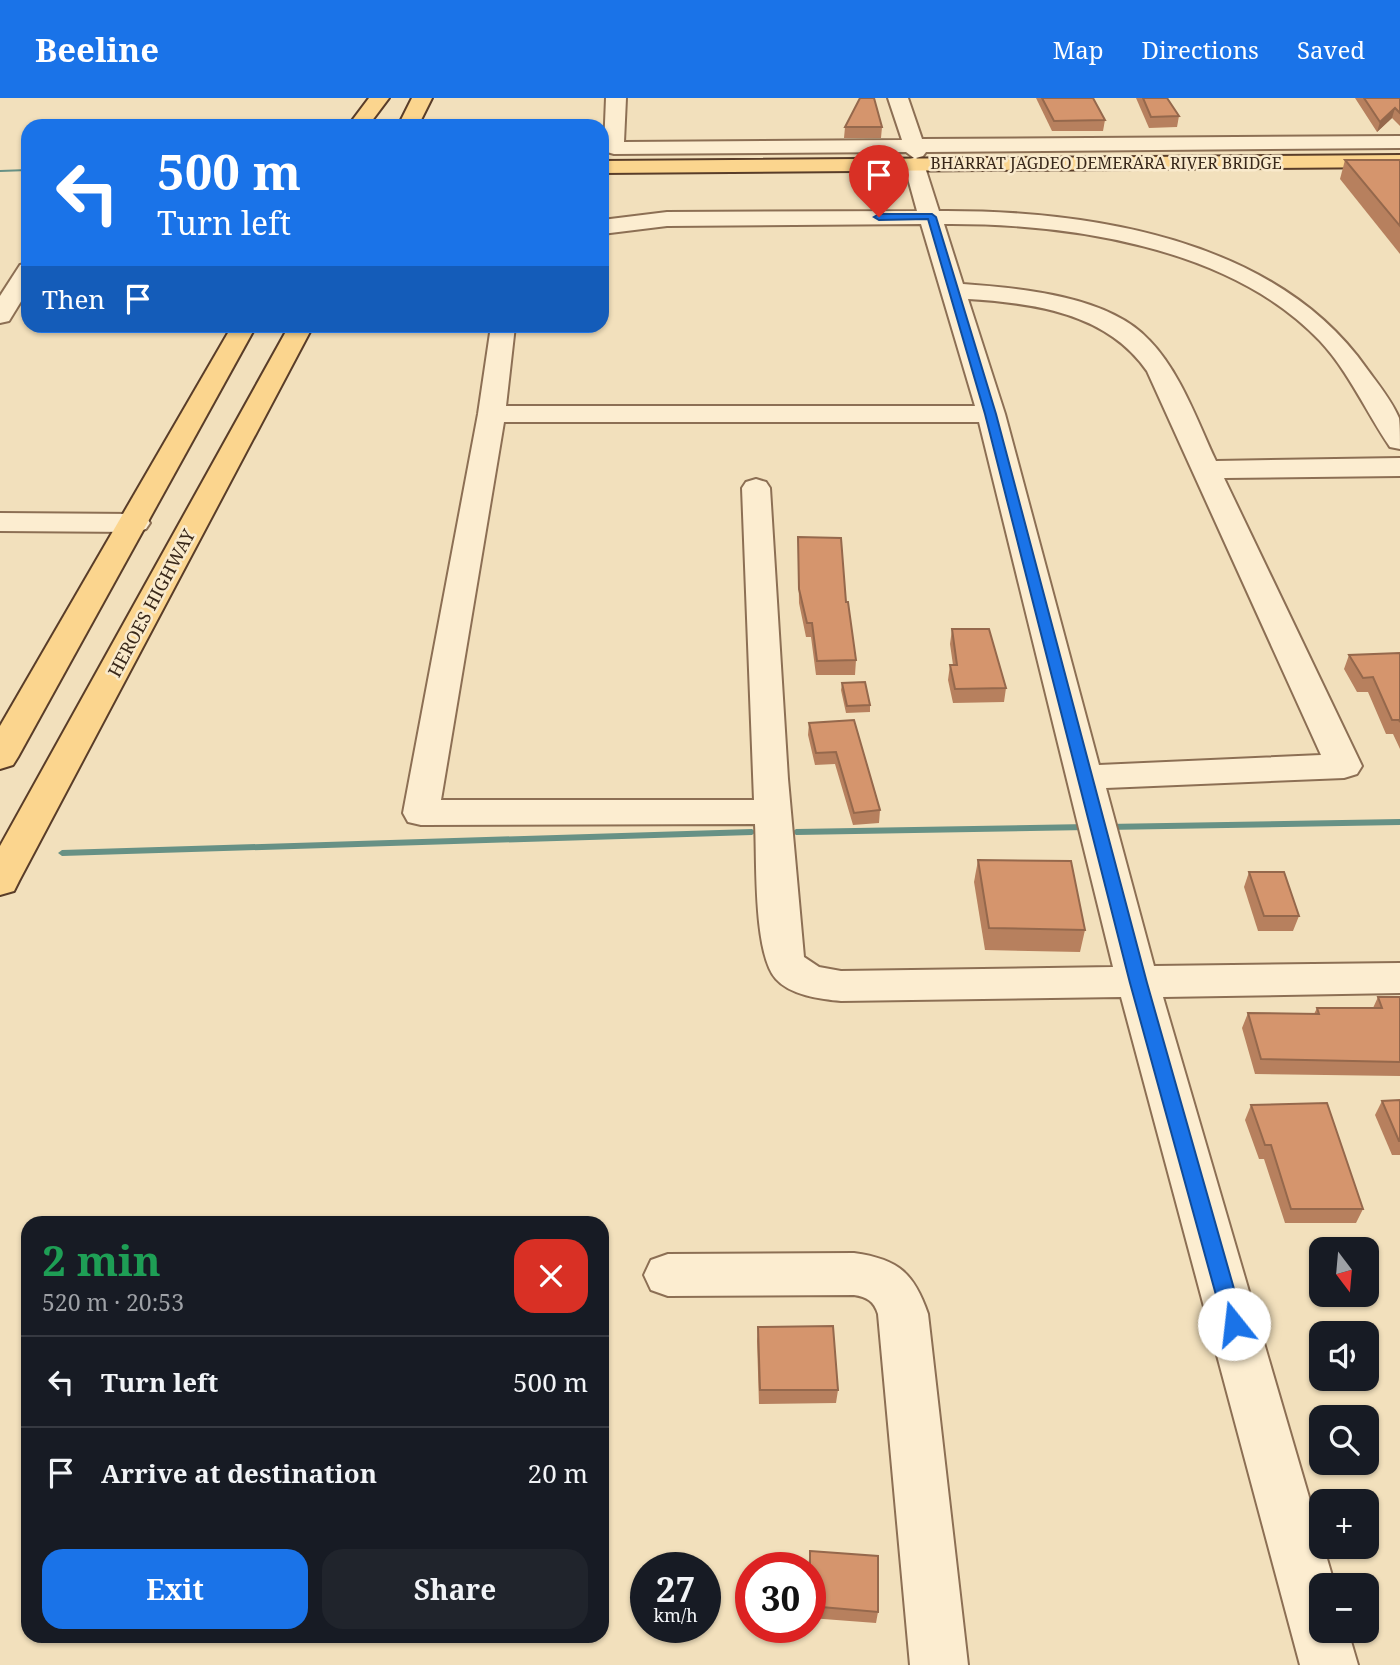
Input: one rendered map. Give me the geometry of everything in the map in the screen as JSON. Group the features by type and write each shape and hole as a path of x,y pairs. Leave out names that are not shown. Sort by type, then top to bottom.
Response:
{"main road":[{"path":"363,119 379,98"},
{"path":"412,119 422,98"},
{"name":"BHARRAT JAGDEO DEMERARA RIVER BRIDGE","path":"609,154 1400,150"},
{"name":"BHARRAT JAGDEO DEMERARA RIVER BRIDGE","path":"609,167 915,154 1400,160"},
{"path":"0,757 135,523 240,333"},
{"name":"HEROES HIGHWAY","path":"0,881 297,333"}],"street":[{"path":"616,98 614,148 915,154 1400,142"},
{"path":"898,98 952,291 991,414 1087,777 1138,983 1329,1665"},
{"path":"609,226 667,219 1002,217 1078,225 1174,251 1208,262 1256,283 1289,302 1327,335 1400,441"},
{"path":"0,316 21,282"},
{"path":"952,291 1021,297 1056,305 1100,319 1133,338 1160,372 1343,766 1087,777"},
{"path":"502,333 492,414 421,813 772,812"},
{"path":"492,414 991,414"},
{"path":"1206,470 1400,467"},
{"path":"756,488 772,812 785,960 800,976 819,984 841,986 1400,978"},
{"path":"0,522 135,523"},
{"path":"668,1275 854,1273 872,1276 888,1284 899,1297 903,1314 939,1665"}],"building":[{"path":"860,98 874,98 882,127 845,127"},
{"path":"1042,98 1093,98 1105,120 1054,121"},
{"path":"1143,98 1167,98 1179,116 1151,117"},
{"path":"1364,98 1400,98 1400,113 1395,108 1380,122"},
{"path":"1345,160 1400,160 1400,226"},
{"path":"798,537 841,538 846,602 856,660 817,661 812,623 807,623 799,589"},
{"path":"952,629 989,629 1006,688 955,689 950,665 957,665"},
{"path":"1400,653 1400,722 1392,720 1373,677 1363,678 1349,655"},
{"path":"865,682 870,705 847,706 842,683"},
{"path":"854,720 880,810 854,813 836,752 816,753 809,723"},
{"path":"978,860 1071,861 1085,930 989,928"},
{"path":"1249,872 1284,872 1299,916 1264,916"},
{"path":"1378,997 1400,997 1400,1062 1261,1059 1248,1013 1319,1014 1317,1008 1382,1008"},
{"path":"1400,1100 1400,1141 1399,1141 1382,1101"},
{"path":"1327,1103 1363,1209 1291,1209 1271,1145 1265,1145 1251,1105"},
{"path":"833,1326 838,1390 760,1390 758,1327"},
{"path":"826,1552 878,1556 878,1612 826,1607"}],"waterway":[{"path":"609,161 1400,155"},
{"path":"0,171 21,170"},
{"path":"1106,827 1400,822"},
{"path":"796,832 1088,827"},
{"path":"62,853 752,832"}],"route":[{"path":"879,217 932,217 991,414 1087,777 1138,983 1234,1324"}]}
